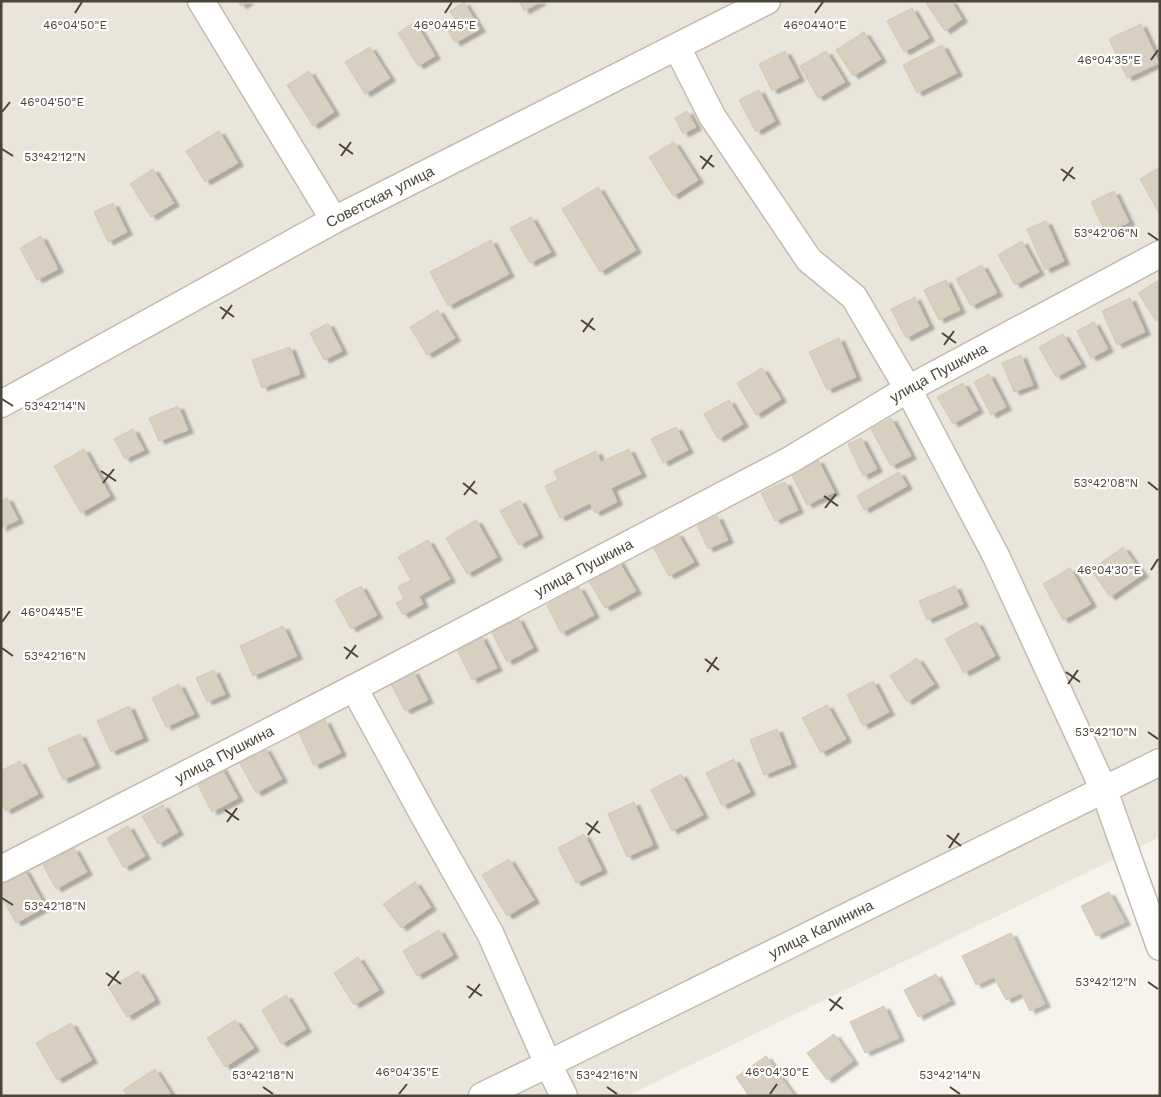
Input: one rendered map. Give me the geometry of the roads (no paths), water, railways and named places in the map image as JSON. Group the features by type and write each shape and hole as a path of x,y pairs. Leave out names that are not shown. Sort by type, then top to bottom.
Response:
{"street":[{"path":"200,1 334,220"},
{"name":"Советская улица","path":"1,404 334,220 767,1"},
{"path":"677,47 712,116 809,260 854,297 908,389 996,556 1104,790 1160,947"},
{"name":"улица Пушкина","path":"1,869 354,688 790,460 908,389 1160,254"},
{"path":"354,688 490,933 564,1096"},
{"name":"улица Калинина","path":"482,1096 1160,762"}]}
